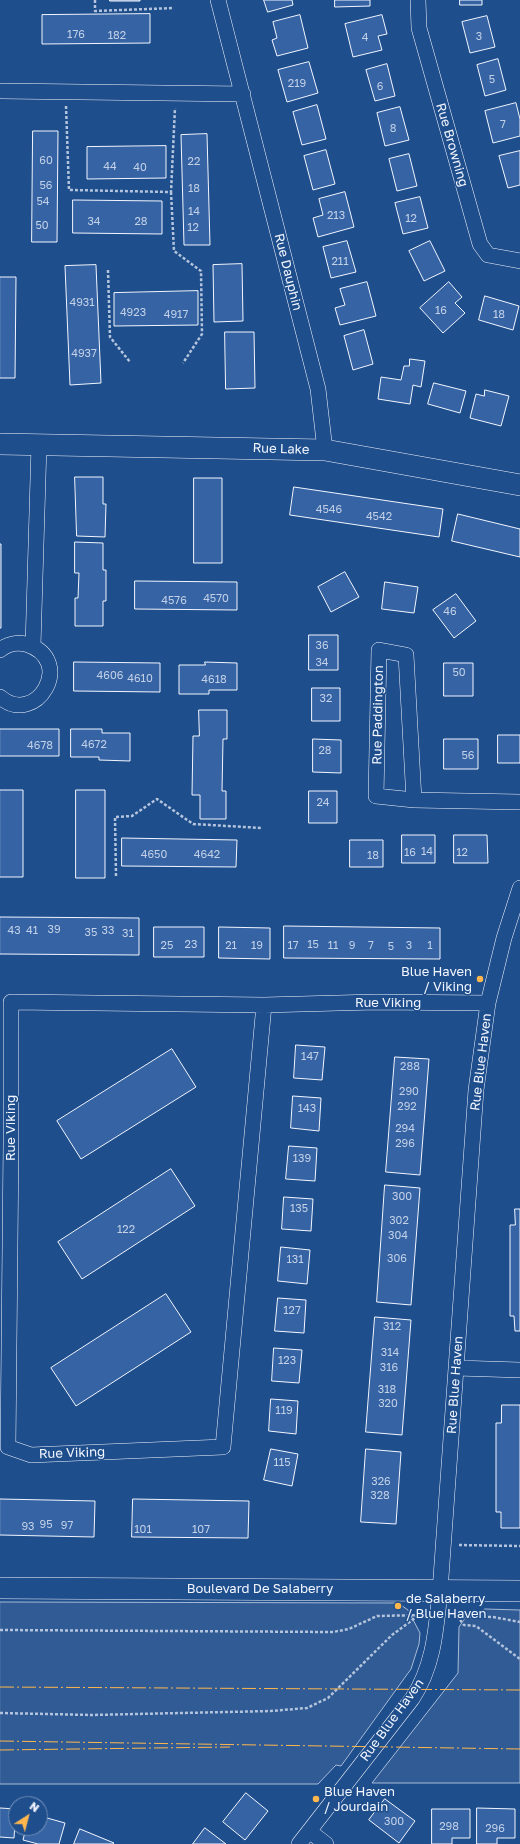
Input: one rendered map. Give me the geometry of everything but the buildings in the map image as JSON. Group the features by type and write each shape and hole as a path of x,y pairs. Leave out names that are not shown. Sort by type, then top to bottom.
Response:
{"street":[{"name":"Rue Dauphin","path":"218,0 318,389 324,450"},
{"name":"Rue Browning","path":"418,0 419,28 480,244 488,255 520,261"},
{"path":"1,92 243,94"},
{"name":"Rue Lake","path":"0,444 324,450 520,485"},
{"path":"33,646 39,444"},
{"path":"0,650 12,644 23,643 33,646 41,652 47,660 50,669 50,679 46,689 40,697 32,702 12,704 0,697"},
{"name":"Rue Paddington","path":"414,800 406,655 379,650 376,796 414,800 520,802"},
{"name":"Rue Blue Haven","path":"299,1844 420,1686 426,1673 432,1652 440,1591 476,1090 488,1003 504,938 520,888"},
{"name":"Rue Viking","path":"264,1005 223,1447 31,1455 8,1447 6,1144 11,1002 264,1005 375,1002 488,1003"},
{"path":"456,1368 520,1370"},
{"name":"Boulevard De Salaberry","path":"0,1588 520,1591"},
{"path":"309,1831 326,1844"}],"path":[{"path":"95,0 95,11 174,8"},
{"path":"66,92 69,190 171,192"},
{"path":"176,93 171,192 174,251 201,271 202,334 183,363"},
{"path":"108,270 110,337 130,362"},
{"path":"116,876 115,817 132,816 157,799 192,824 262,828"},
{"path":"459,1545 520,1546"},
{"path":"0,1630 332,1632 349,1629 377,1616 419,1615 392,1635 328,1698 308,1708 279,1711 100,1715 0,1713"},
{"path":"520,1622 493,1617 456,1616 464,1625 476,1626 520,1659"}],"shaded area":[{"path":"0,1602 398,1603 408,1610 420,1633 419,1644 411,1669 341,1766 336,1765 318,1784 0,1784"},
{"path":"485,1609 520,1610 520,1783 372,1783 458,1673 459,1627 467,1615 480,1613"}],"power":[{"path":"0,1687 520,1690"},
{"path":"0,1741 520,1749"},
{"path":"0,1750 230,1747"}],"place":[{"name":"Blue Haven / Viking","path":"480,979"},
{"name":"de Salaberry / Blue Haven","path":"398,1606"},
{"name":"Blue Haven / Jourdain","path":"316,1799"}]}
